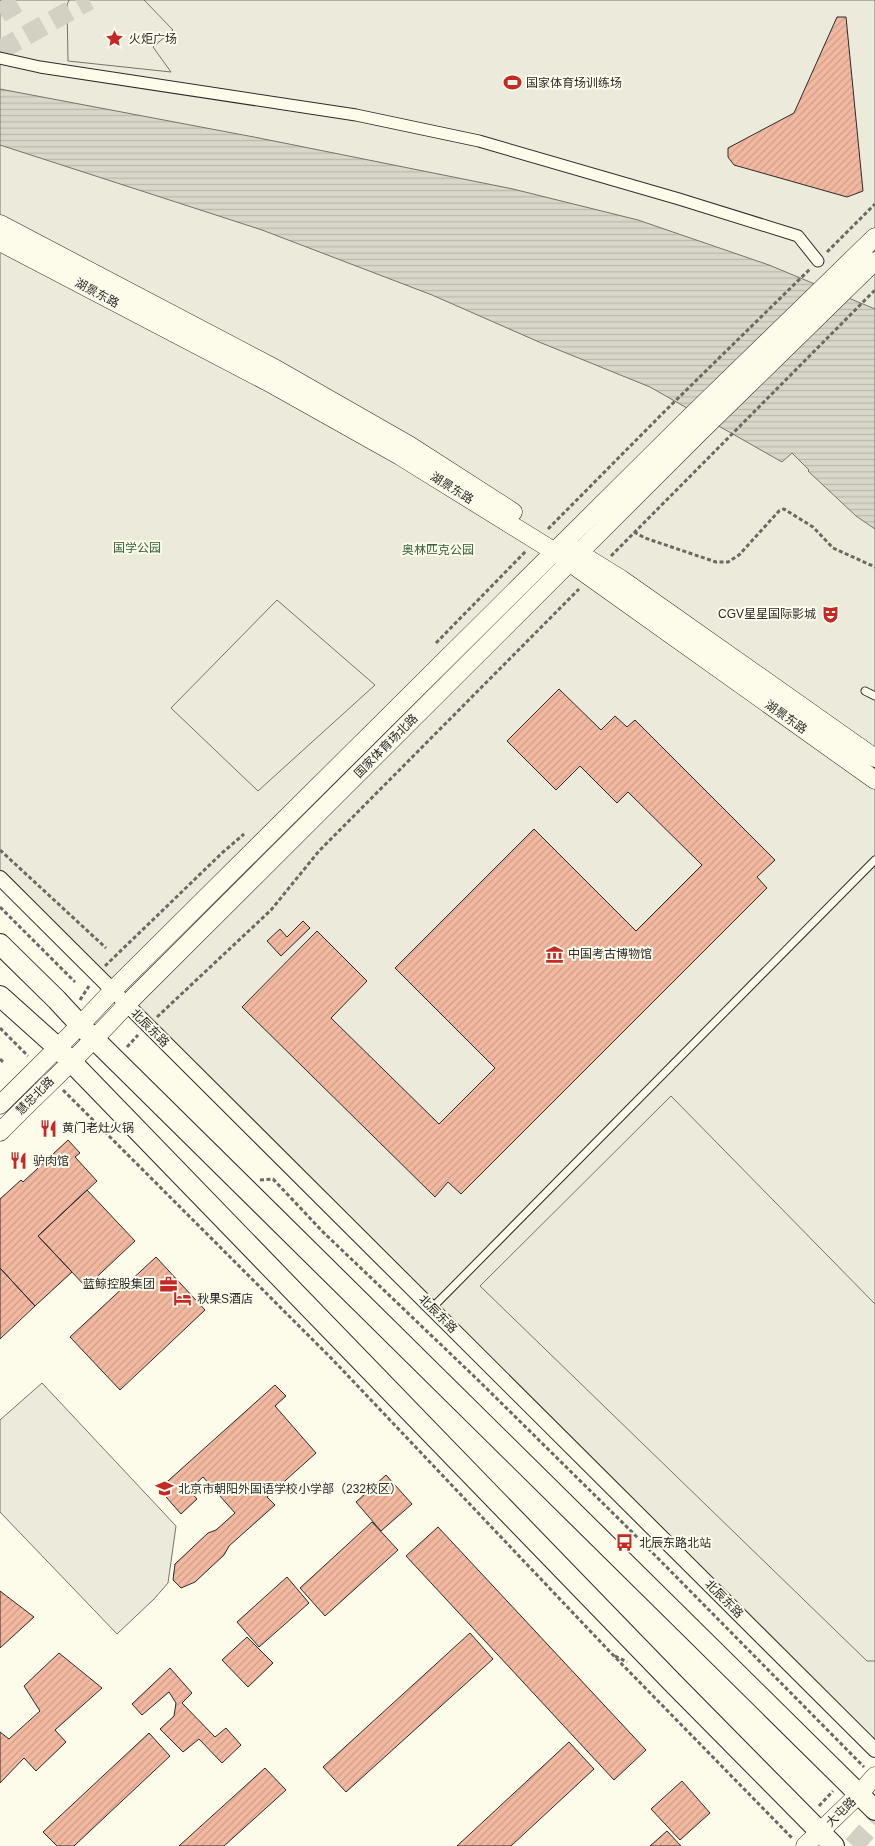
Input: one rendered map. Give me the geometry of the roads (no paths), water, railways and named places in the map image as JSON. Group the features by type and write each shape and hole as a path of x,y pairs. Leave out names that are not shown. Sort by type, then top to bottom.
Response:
{"main road":[{"path":"0,944 875,1810"},
{"path":"0,996 57,1047 673,1684 834,1846"}],"street":[{"path":"0,58 40,67 356,115 479,141 798,236 814,265"},
{"name":"湖景东路","path":"0,224 276,369 409,445 541,537"},
{"name":"国家体育场北路","path":"71,1062 82,1026 127,1004 567,553 684,422 874,237"},
{"name":"湖景东路","path":"0,242 268,382 541,537 875,758"},
{"name":"国家体育场北路","path":"57,1047 82,1026 113,990 567,553 701,431 875,260"},
{"name":"湖景东路","path":"596,572 875,780"},
{"name":"北辰东路","path":"0,878 875,1750"},
{"name":"慧忠北路","path":"0,1105 57,1047"},
{"name":"慧忠北路","path":"0,1132 71,1062"},
{"name":"大屯路","path":"799,1843 820,1832 875,1776"}],"lane":[{"path":"865,691 875,696"},
{"path":"432,1308 875,860"}],"tunnel":[{"path":"0,13 22,0"},
{"path":"0,50 89,0"},
{"path":"853,1846 875,1822"}],"place":[{"name":"火炬广场","path":"115,39"},
{"name":"国家体育场训练场","path":"512,83"},
{"name":"CGV星星国际影城","path":"830,614"},
{"name":"中国考古博物馆","path":"554,954"},
{"name":"黄门老灶火锅","path":"48,1128"},
{"name":"驴肉馆","path":"19,1161"},
{"name":"蓝鲸控股集团","path":"169,1284"},
{"name":"秋果S酒店","path":"183,1299"},
{"name":"北京市朝阳外国语学校小学部（232校区）","path":"164,1489"},
{"name":"北辰东路北站","path":"625,1543"}],"park label":[{"name":"国学公园","path":"137,548"},
{"name":"奥林匹克公园","path":"438,550"}]}
